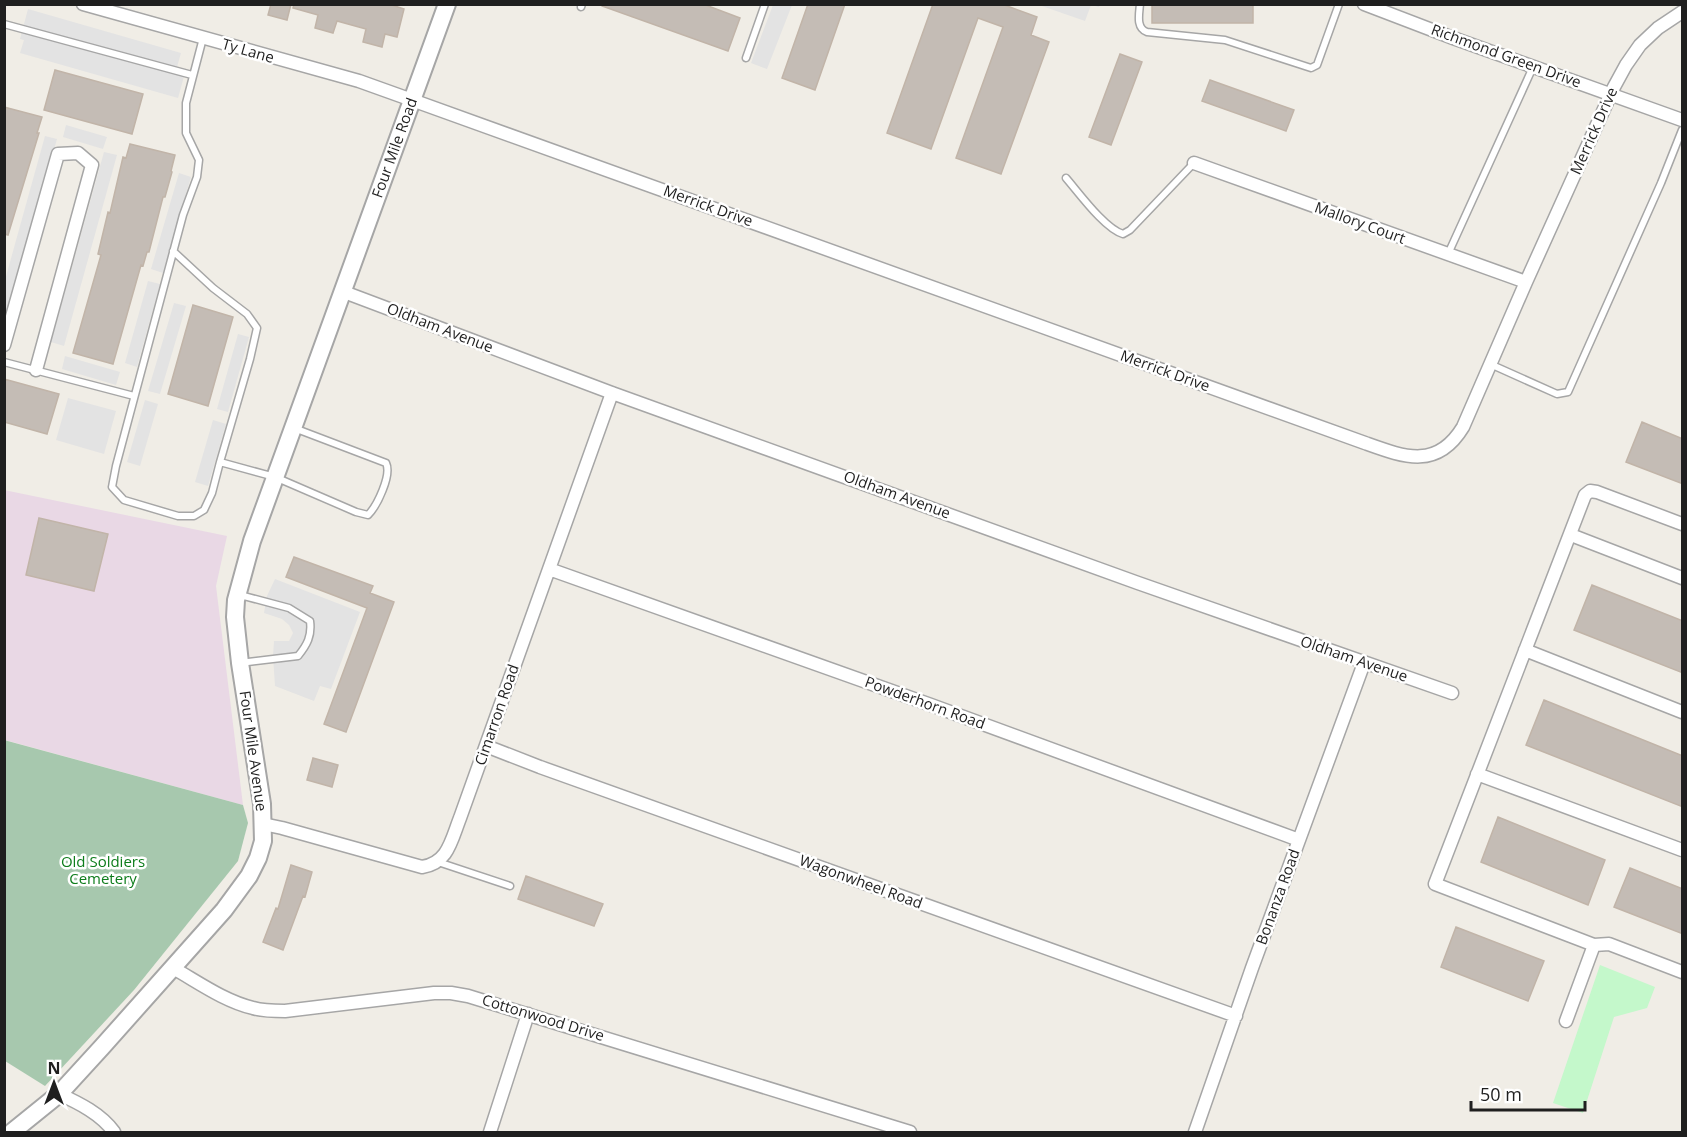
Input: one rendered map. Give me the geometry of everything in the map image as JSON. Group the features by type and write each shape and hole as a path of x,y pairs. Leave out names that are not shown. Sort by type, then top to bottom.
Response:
{"street":[{"name":"Ty Lane","path":"83,4 359,81 412,99"},
{"name":"Four Mile Road","path":"344,292 447,4"},
{"name":"Richmond Green Drive","path":"1364,4 1392,9 1453,38 1683,120"},
{"name":"Merrick Drive","path":"412,99 1396,453 1421,456 1436,453 1455,441 1466,421 1489,364 1626,65 1640,45 1658,28 1683,12"},
{"path":"4,345 58,154 78,153 92,165 36,370"},
{"name":"Mallory Court","path":"1194,163 1526,282"},
{"name":"Oldham Avenue","path":"344,292 612,393 1138,583 1452,693"},
{"name":"Four Mile Avenue","path":"12,1132 59,1094 173,968 224,909 249,876 258,858 262,841 262,804 240,663 235,617 237,594 252,541 344,292"},
{"name":"Cimarron Road","path":"438,862 448,847 486,746 612,393"},
{"path":"1683,524 1598,492 1590,491 1585,495 1435,884 1594,945 1609,944 1683,972"},
{"path":"1571,535 1683,578"},
{"name":"Powderhorn Road","path":"549,568 1299,840"},
{"path":"1525,650 1683,712"},
{"name":"Bonanza Road","path":"1195,1132 1364,663"},
{"name":"Wagonwheel Road","path":"486,746 1236,1016"},
{"path":"1478,774 1683,850"},
{"path":"263,824 411,865 422,867 438,862"},
{"path":"1566,1021 1594,945"},
{"name":"Cottonwood Drive","path":"173,968 239,1003 268,1011 451,993 477,998 681,1060 781,1094 910,1132"},
{"path":"490,1132 528,1014"},
{"path":"59,1094 99,1117 114,1132"}],"lane":[{"path":"746,58 765,4"},
{"path":"1140,4 1139,26 1147,32 1225,40 1311,68 1317,65 1339,4"},
{"path":"4,24 192,75"},
{"path":"173,251 213,288 247,314 257,328 212,494 204,510 194,516 178,516 124,500 112,487 173,251 197,177 199,160 186,133 186,103 203,38"},
{"path":"1448,254 1533,67"},
{"path":"1489,364 1557,394 1568,392 1683,130"},
{"path":"1066,178 1107,224 1123,234 1130,230 1194,163"},
{"path":"4,362 134,396"},
{"path":"220,462 275,477 356,512 368,514 374,509 388,474 386,463 293,428"},
{"path":"237,594 289,608 310,621 311,631 307,646 298,656 240,663"},
{"path":"438,862 510,886"}],"shaded area":[{"path":"773,5 792,5 767,69 751,63"},
{"path":"1039,5 1091,5 1085,21"},
{"path":"28,9 181,53 177,67 186,69 178,98 20,53 24,40 20,39"},
{"path":"66,125 107,137 103,149 63,137"},
{"path":"45,136 57,139 5,326 5,280"},
{"path":"104,152 117,155 64,346 51,342"},
{"path":"179,173 191,177 163,273 151,269"},
{"path":"148,281 160,284 137,367 125,363"},
{"path":"174,303 186,306 160,394 148,391"},
{"path":"238,334 249,337 228,412 217,409"},
{"path":"65,356 120,372 116,385 62,369"},
{"path":"68,398 116,411 104,454 56,440"},
{"path":"145,400 158,404 140,466 127,462"},
{"path":"213,420 226,424 208,486 195,482"},
{"path":"4,490 227,536 216,586 243,805 5,740"},
{"path":"275,579 360,612 331,689 320,686 314,701 275,686 274,641 289,641 293,633 282,619 264,613 267,596"}],"green space":[{"name":"Old Soldiers Cemetery","path":"4,740 243,805 248,823 238,861 134,990 45,1086 5,1061"},
{"path":"1600,965 1655,987 1647,1008 1614,1017 1583,1113 1553,1103"}],"building":[{"path":"271,4 291,4 287,20 268,15"},
{"path":"294,4 389,4 404,9 397,37 385,34 382,47 363,42 366,29 337,21 333,33 315,28 318,15 293,8"},
{"path":"602,4 703,4 740,18 728,51 602,6"},
{"path":"808,4 845,4 815,90 782,78"},
{"path":"933,4 1002,4 1037,17 1031,35 1049,42 1001,174 956,158 1003,27 978,18 931,149 887,133"},
{"path":"1152,4 1253,4 1253,23 1152,23"},
{"path":"1120,54 1142,62 1111,145 1089,137"},
{"path":"55,70 143,94 132,134 44,110"},
{"path":"1210,80 1294,110 1286,131 1202,101"},
{"path":"4,107 42,117 8,235 4,234"},
{"path":"130,144 175,155 149,252 147,252 143,266 141,265 113,364 73,353 101,255 98,254 123,157 126,158"},
{"path":"193,305 233,317 208,406 168,394"},
{"path":"4,379 59,394 47,434 4,422"},
{"path":"1642,422 1683,439 1683,484 1626,462"},
{"path":"39,518 108,534 94,591 26,575"},
{"path":"294,557 373,586 370,593 394,602 346,732 324,724 367,608 286,577"},
{"path":"1592,585 1683,621 1683,673 1574,630"},
{"path":"1544,700 1683,756 1683,807 1526,745"},
{"path":"313,758 338,765 332,787 307,780"},
{"path":"1498,817 1605,860 1588,905 1481,862"},
{"path":"291,865 312,872 305,897 303,896 283,950 263,942 276,908 278,909"},
{"path":"1630,868 1683,889 1683,934 1614,907"},
{"path":"526,876 603,904 594,926 518,899"},
{"path":"1456,927 1544,961 1528,1001 1441,967"}]}
